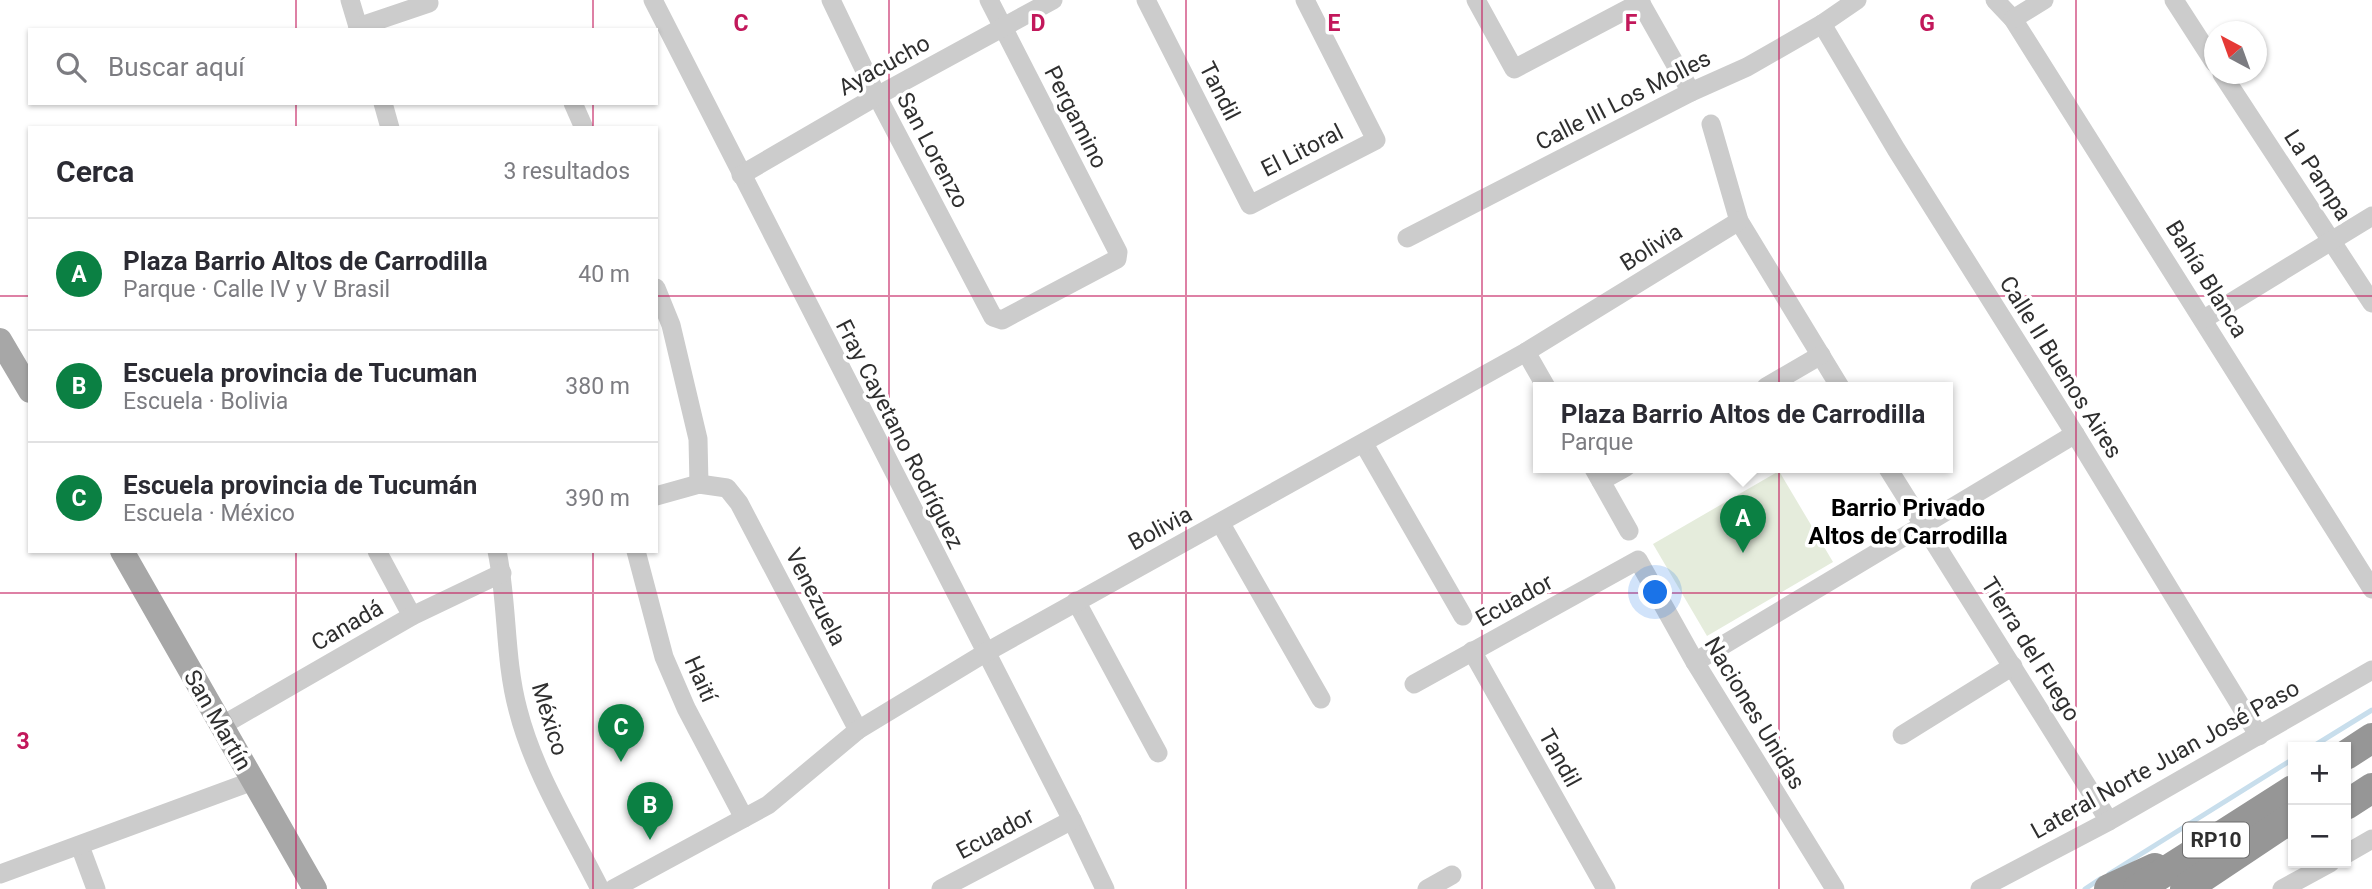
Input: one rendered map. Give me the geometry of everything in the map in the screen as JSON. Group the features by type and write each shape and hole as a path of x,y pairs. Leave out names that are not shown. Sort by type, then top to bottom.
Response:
{"highway":[{"path":"2351,752 2372,738"},
{"path":"2351,780 2372,766"},
{"path":"2351,802 2372,788"},
{"name":"RP10","path":"2138,889 2288,793"},
{"name":"RP10","path":"2185,889 2288,820"},
{"path":"2109,889 2230,831"},
{"path":"2219,889 2288,842"}],"main road":[{"path":"0,340 28,388"},
{"name":"San Martín","path":"123,553 315,889"}],"street":[{"path":"350,0 359,28"},
{"name":"Fray Cayetano Rodríguez","path":"653,0 1105,889"},
{"name":"San Lorenzo","path":"831,0 877,96 996,320"},
{"name":"Pergamino","path":"989,0 1119,257 1002,320 996,320"},
{"name":"Ayacucho","path":"741,175 877,96 1053,0"},
{"name":"Tandil","path":"1146,0 1250,205"},
{"name":"El Litoral","path":"1250,205 1376,140 1305,0"},
{"path":"1476,0 1514,69 1640,1 1691,92"},
{"name":"Calle III Los Molles","path":"1407,238 1747,66 1822,24 1857,0"},
{"name":"Bahía Blanca","path":"1995,0 2013,19 2372,589"},
{"path":"2013,19 2044,0"},
{"path":"2174,0 2204,46"},
{"path":"362,28 429,3"},
{"name":"Calle II Buenos Aires","path":"1822,24 1896,149 2259,736"},
{"name":"La Pampa","path":"2229,84 2372,303"},
{"path":"384,105 389,126"},
{"path":"574,105 583,126"},
{"path":"1711,124 1739,221 1837,382"},
{"path":"2204,319 2372,216"},
{"name":"Bolivia","path":"613,889 768,806 858,730 985,653 1526,352 1739,221"},
{"path":"658,293 671,326 698,439 699,484 658,495"},
{"path":"1526,352 1543,382"},
{"path":"1775,382 1821,355"},
{"path":"1695,662 2075,435"},
{"path":"1364,444 1463,616"},
{"name":"Tierra del Fuego","path":"1891,473 2109,821"},
{"path":"1597,474 1629,531"},
{"name":"Venezuela","path":"699,484 727,488 739,503 858,730"},
{"path":"1220,524 1321,699"},
{"path":"378,553 412,615"},
{"name":"México","path":"497,553 517,709 538,766 600,889"},
{"name":"Haití","path":"637,553 664,657 686,708 744,818"},
{"name":"Naciones Unidas","path":"1638,559 1695,662 1835,889"},
{"name":"Ecuador","path":"1414,684 1638,559"},
{"name":"Canadá","path":"221,726 412,615 502,573"},
{"path":"1076,601 1158,752"},
{"name":"Tandil","path":"1472,651 1606,889"},
{"path":"1902,735 2013,666"},
{"name":"Lateral Norte Juan José Paso","path":"1980,889 2109,821 2372,670"},
{"path":"0,874 253,781"},
{"name":"Ecuador","path":"941,889 1072,820"},
{"path":"2351,851 2372,839"},
{"path":"80,846 96,889"},
{"path":"2282,889 2321,868"},
{"path":"1427,889 1452,875"}],"green space":[{"path":"1776,473 1780,473 1833,562 1707,636 1653,544"}],"waterway":[{"path":"2320,742 2372,710"},
{"path":"2109,874 2288,762"},
{"path":"2085,889 2100,879"}],"place":[{"name":"Plaza Barrio Altos de Carrodilla","path":"1743,553"},
{"name":"Escuela provincia de Tucumán","path":"621,762"},
{"name":"Escuela provincia de Tucuman","path":"650,840"}],"district":[{"name":"Barrio Privado Altos de Carrodilla","path":"1908,522"}]}
